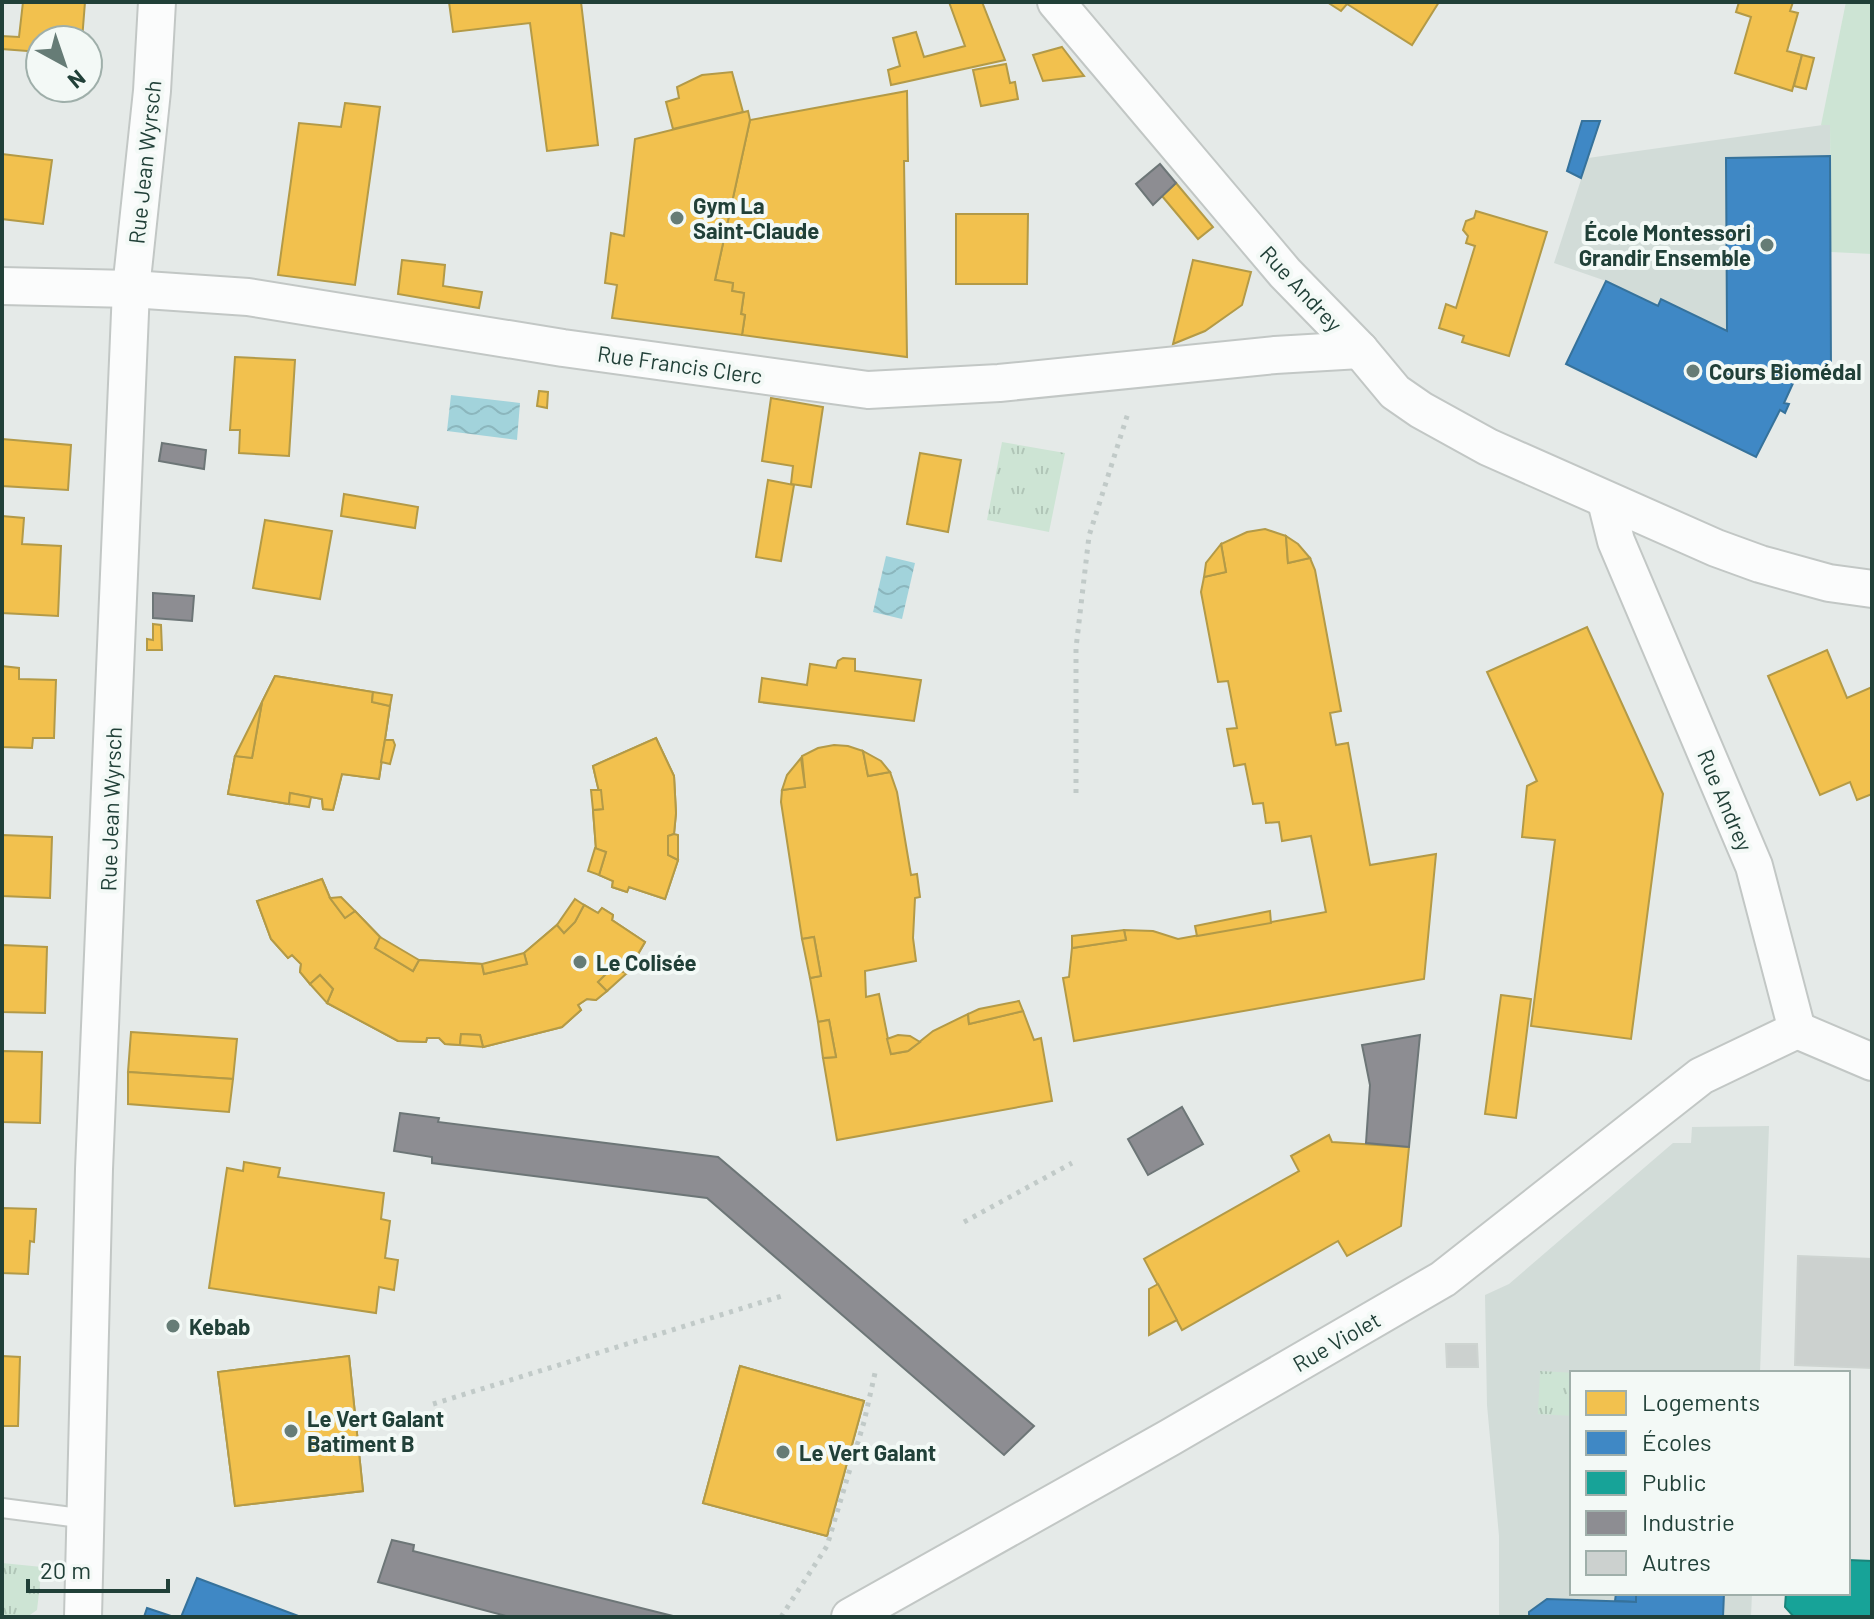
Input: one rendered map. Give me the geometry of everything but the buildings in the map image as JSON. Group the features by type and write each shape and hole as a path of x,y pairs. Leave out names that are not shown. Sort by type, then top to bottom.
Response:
{"street":[{"name":"Rue Jean Wyrsch","path":"83,1617 94,1169 131,289 152,91 157,2"},
{"name":"Rue Andrey","path":"1056,2 1285,273 1360,350 1395,392 1488,447 1606,501 1760,564 1829,583 1872,589"},
{"name":"Rue Francis Clerc","path":"2,286 131,289 248,297 563,348 868,390 999,383 1275,355 1360,350"},
{"name":"Rue Andrey","path":"1606,501 1616,541 1754,866 1797,1030"},
{"path":"1797,1030 1872,1062"},
{"name":"Rue Violet","path":"850,1617 1169,1438 1443,1279 1701,1076 1797,1030"}],"lane":[{"path":"2,1508 87,1519"}],"path":[{"path":"1076,793 1076,648 1089,536 1124,423 1145,368"},
{"path":"964,1222 1072,1163"},
{"path":"433,1404 785,1295"},
{"path":"781,1617 827,1546 864,1422 875,1373"}],"shaded area":[{"path":"1830,124 1831,375 1800,368 1661,300 1658,306 1606,281 1554,263 1588,158"},
{"path":"1769,1126 1760,1371 1570,1371 1570,1595 1752,1595 1751,1617 1499,1617 1499,1536 1487,1405 1485,1295 1509,1284 1673,1143 1691,1143 1692,1127"}],"green space":[{"path":"1846,2 1872,2 1872,254 1831,252 1830,125 1821,125"},
{"path":"1002,442 1065,453 1049,532 987,520"},
{"path":"1540,1371 1570,1373 1570,1416 1538,1414"},
{"path":"2,1563 42,1567 37,1610 27,1617 2,1617"}],"water":[{"path":"451,395 520,403 517,440 447,431"},
{"path":"886,556 915,563 902,619 873,612"}],"place":[{"name":"Gym La Saint-Claude","path":"677,218"},
{"name":"École Montessori Grandir Ensemble","path":"1767,245"},
{"name":"Cours Biomédal","path":"1693,371"},
{"name":"Le Colisée","path":"580,962"},
{"name":"Kebab","path":"173,1326"},
{"name":"Le Vert Galant Batiment B","path":"291,1431"},
{"name":"Le Vert Galant","path":"783,1452"}]}
